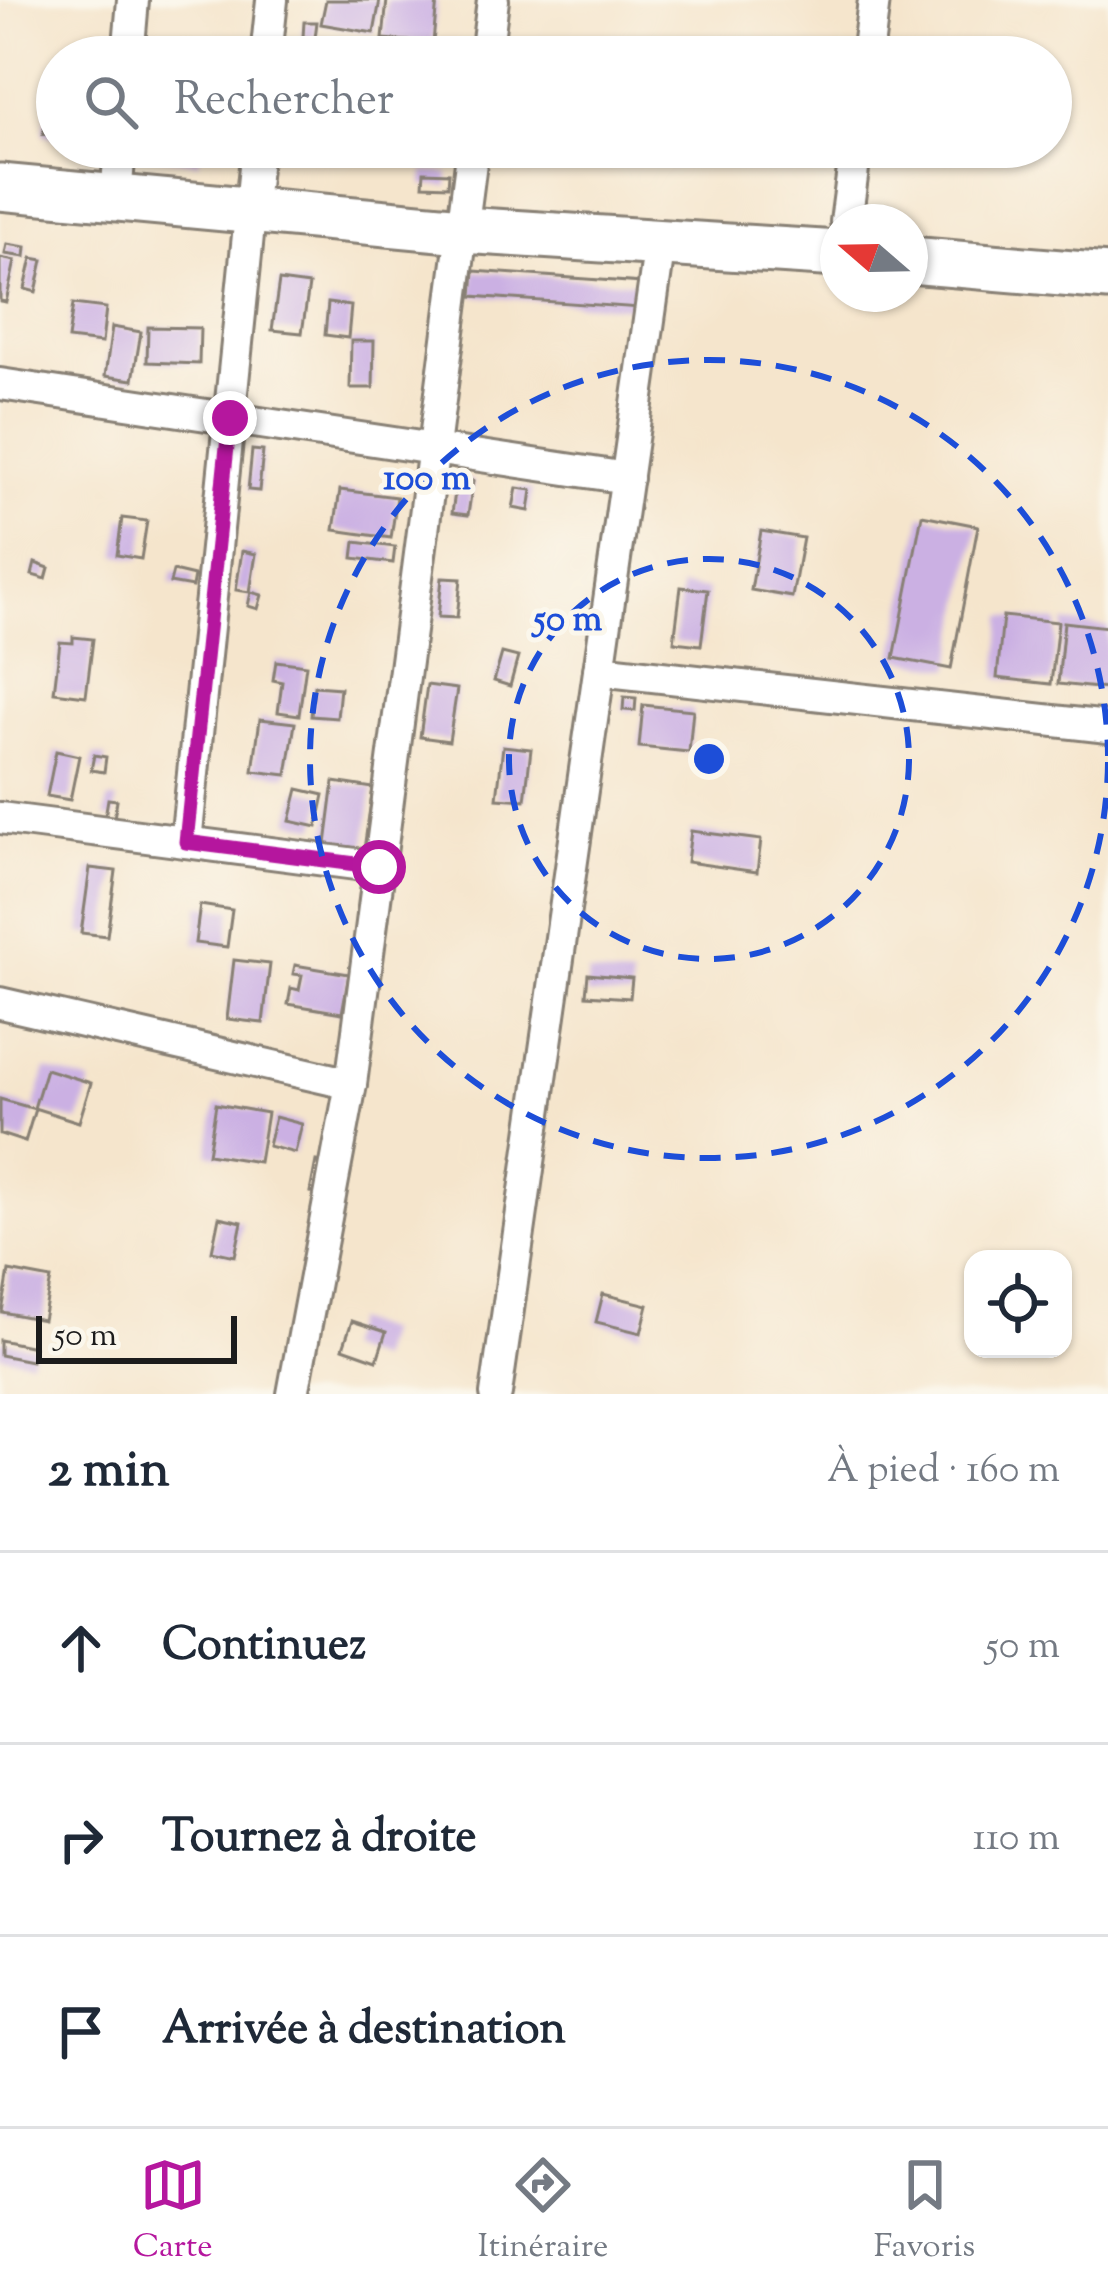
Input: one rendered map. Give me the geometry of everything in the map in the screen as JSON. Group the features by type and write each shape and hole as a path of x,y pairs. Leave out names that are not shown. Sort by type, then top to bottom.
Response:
{"main road":[{"path":"0,187 462,230 820,253"},
{"path":"928,262 1108,278"}],"street":[{"path":"130,36 133,0"},
{"path":"268,36 272,0"},
{"path":"489,36 493,0"},
{"path":"870,36 874,0"},
{"path":"116,198 118,168"},
{"path":"186,842 255,168"},
{"path":"293,1394 351,1084 470,168"},
{"path":"848,204 853,168"},
{"path":"496,1394 660,242"},
{"path":"0,385 626,478"},
{"path":"599,670 1108,727"},
{"path":"0,818 379,867"},
{"path":"0,1003 351,1084"}],"building":[{"path":"326,0 380,0 374,33 321,24"},
{"path":"387,0 437,0 434,36 383,36"},
{"path":"304,22 317,22 315,36 303,36"},
{"path":"424,172 449,173 448,186 423,185"},
{"path":"7,244 26,247 25,257 5,254"},
{"path":"0,258 15,261 6,302 0,301"},
{"path":"32,258 43,260 36,292 25,289"},
{"path":"474,271 642,283 640,308 472,296"},
{"path":"279,281 309,285 302,333 272,330"},
{"path":"328,303 351,306 348,338 325,335"},
{"path":"73,304 106,308 102,343 68,339"},
{"path":"112,327 141,332 133,380 105,376"},
{"path":"148,327 200,328 199,364 147,362"},
{"path":"351,341 374,341 373,388 350,388"},
{"path":"252,450 263,451 259,491 248,490"},
{"path":"457,479 473,481 468,515 452,513"},
{"path":"517,488 532,490 529,511 513,508"},
{"path":"340,490 397,497 391,538 334,530"},
{"path":"922,515 978,526 951,669 894,658"},
{"path":"122,518 147,521 141,559 117,555"},
{"path":"761,531 803,538 792,597 751,590"},
{"path":"355,542 395,547 393,563 353,558"},
{"path":"242,551 256,554 250,592 236,590"},
{"path":"35,563 49,568 46,579 32,575"},
{"path":"173,571 194,576 192,587 170,583"},
{"path":"442,578 461,579 457,618 438,617"},
{"path":"681,587 708,590 701,645 674,642"},
{"path":"251,592 262,595 258,609 248,606"},
{"path":"1003,616 1058,622 1051,684 997,678"},
{"path":"1064,622 1108,627 1108,689 1058,684"},
{"path":"73,637 93,639 86,696 54,692 60,642 73,643"},
{"path":"502,653 518,657 510,686 494,681"},
{"path":"276,661 306,665 299,715 278,712 282,682 273,680"},
{"path":"427,685 457,689 449,741 420,737"},
{"path":"314,686 340,688 337,718 311,716"},
{"path":"624,697 636,698 635,711 623,710"},
{"path":"643,705 693,710 689,752 639,747"},
{"path":"260,719 295,723 287,775 253,771"},
{"path":"503,746 531,749 525,800 497,798"},
{"path":"56,751 79,756 70,800 47,796"},
{"path":"94,755 106,757 104,772 91,770"},
{"path":"334,782 373,788 364,849 326,844"},
{"path":"298,789 324,795 317,827 290,821"},
{"path":"108,799 117,800 114,818 105,817"},
{"path":"691,831 761,840 757,872 687,862"},
{"path":"90,868 116,871 107,936 81,933"},
{"path":"200,905 232,910 227,947 195,943"},
{"path":"234,960 270,964 263,1023 227,1019"},
{"path":"295,965 349,974 342,1013 288,1004 291,988 299,990 302,975 293,974"},
{"path":"588,974 632,978 630,998 586,995"},
{"path":"46,1069 91,1083 79,1122 34,1108"},
{"path":"0,1099 35,1109 25,1142 0,1134"},
{"path":"216,1104 267,1113 259,1162 208,1154"},
{"path":"275,1117 302,1124 295,1153 268,1146"},
{"path":"316,1161 326,1162 321,1194 310,1192"},
{"path":"219,1217 242,1222 235,1256 212,1251"},
{"path":"9,1271 51,1279 43,1320 2,1312"},
{"path":"603,1294 648,1305 641,1333 596,1322"},
{"path":"352,1321 386,1332 377,1360 343,1348"},
{"path":"0,1340 34,1347 31,1361 0,1355"}],"route":[{"path":"230,418 186,842 379,867"}]}
